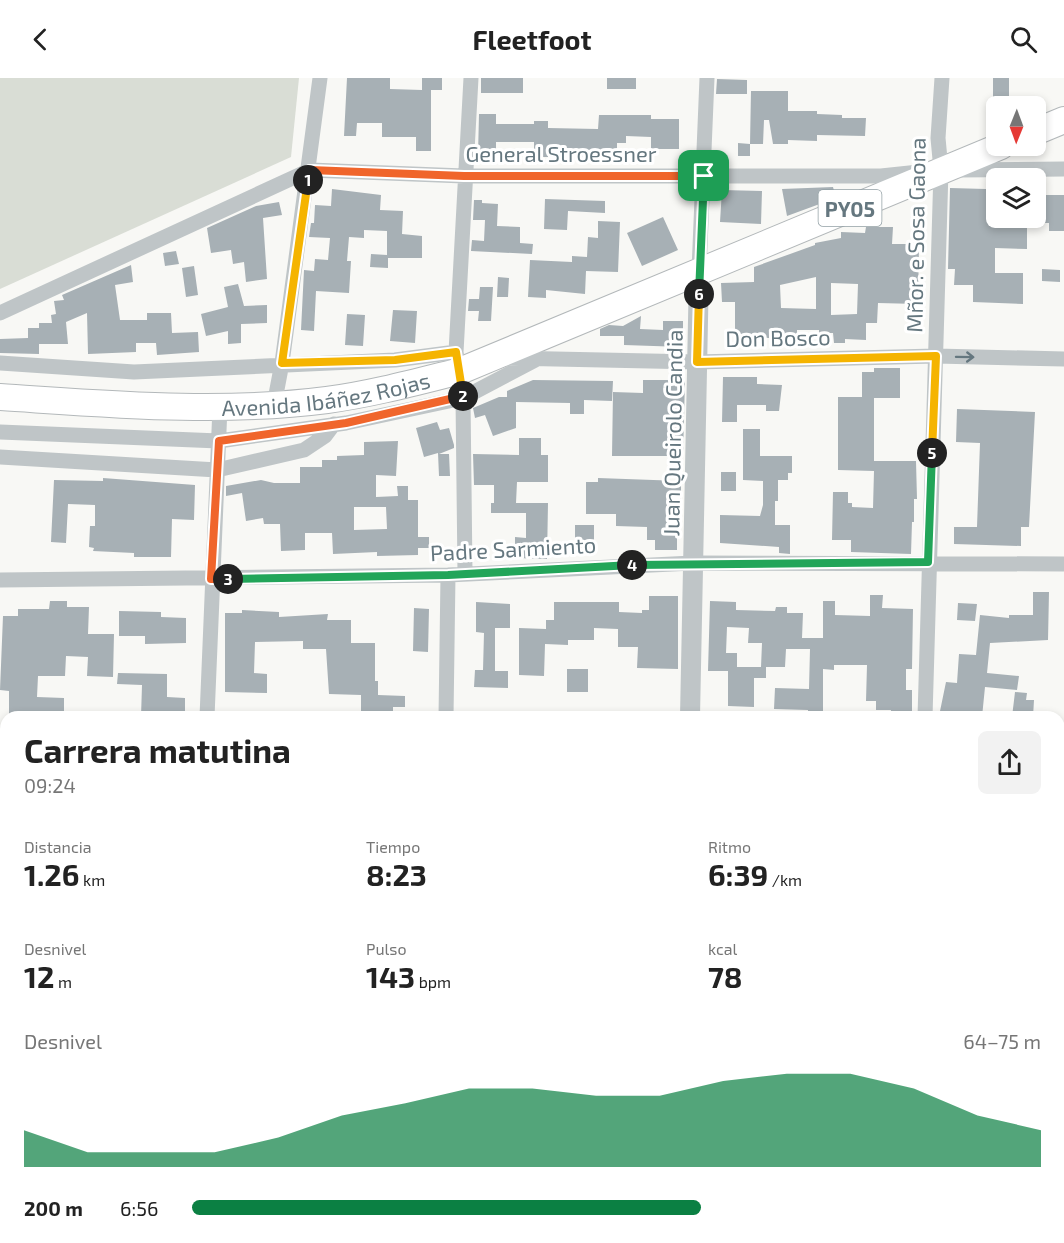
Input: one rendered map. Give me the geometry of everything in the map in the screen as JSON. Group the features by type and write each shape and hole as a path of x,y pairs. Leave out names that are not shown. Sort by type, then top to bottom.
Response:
{"highway":[{"path":"1046,127 1064,120"},
{"name":"Avenida Ibáñez Rojas","path":"0,397 140,406 220,407 274,405 371,392 458,362 494,358 986,152"}],"street":[{"path":"274,405 310,170 320,78"},
{"path":"465,573 463,398 458,362 464,176 471,78"},
{"name":"Juan Queirolo Candia","path":"690,711 699,271 707,78"},
{"name":"Mñor. e Sosa Gaona","path":"925,711 941,170 938,138 942,78"},
{"name":"General Stroessner","path":"310,170 464,176 881,176 941,170 1064,169"},
{"path":"0,313 310,170"},
{"name":"Don Bosco","path":"494,358 697,362 936,356 1064,359"},
{"path":"0,432 219,441 333,424 463,398 538,359"},
{"path":"0,363 134,372 282,363 395,360 458,362"},
{"path":"207,711 220,407"},
{"path":"0,457 217,470 304,450 325,436 333,424"},
{"name":"Padre Sarmiento","path":"0,580 448,575 693,562 1064,564"},
{"path":"447,711 448,575"}],"shaded area":[{"path":"0,78 299,78 291,157 0,289"}],"building":[{"path":"347,78 390,78 390,89 422,90 422,78 442,78 442,90 431,90 431,151 416,151 416,137 382,137 382,123 357,123 356,136 344,136"},
{"path":"481,78 523,78 523,93 481,93"},
{"path":"607,78 636,78 636,89 607,89"},
{"path":"993,78 1009,78 1009,96 993,96"},
{"path":"717,79 747,80 747,94 716,94"},
{"path":"751,91 788,91 788,111 817,111 817,114 842,115 842,118 866,118 865,136 817,135 817,141 788,140 788,144 773,144 769,120 764,120 763,144 750,144"},
{"path":"479,114 496,114 496,124 534,124 534,121 548,121 548,128 598,129 599,115 651,115 651,119 679,119 679,149 651,149 651,137 626,136 626,143 617,143 617,160 579,159 579,150 548,150 548,157 534,157 534,142 496,142 496,155 478,155"},
{"path":"738,143 750,144 750,156 738,156"},
{"path":"833,187 836,198 787,216 782,189"},
{"path":"950,188 986,189 986,228 1027,228 1027,249 995,248 995,273 1023,273 1023,304 973,302 973,285 954,285 955,269 948,269"},
{"path":"332,189 381,195 380,210 403,211 402,234 422,236 422,258 388,258 388,268 370,267 371,254 387,255 387,231 364,230 364,238 349,237 347,261 351,261 349,293 316,291 314,331 301,330 304,270 314,271 315,259 328,260 330,238 309,237 311,223 314,223 315,205 331,206"},
{"path":"722,190 762,191 761,224 720,222"},
{"path":"1046,195 1064,195 1064,231 1049,231 1049,223 1046,223"},
{"path":"545,199 605,201 605,213 568,211 567,230 544,229"},
{"path":"474,200 498,204 497,226 520,227 520,243 533,244 532,254 471,251 472,240 484,241 485,220 473,220"},
{"path":"279,202 282,215 263,218 267,279 246,282 244,262 233,264 231,250 211,253 207,228 256,206"},
{"path":"663,217 678,250 642,266 627,233"},
{"path":"598,221 620,222 618,272 586,271 585,294 546,290 546,298 528,297 530,260 572,262 572,256 587,257 588,237 598,238"},
{"path":"866,227 893,227 892,244 919,244 918,304 878,303 877,323 866,323 866,340 845,339 845,343 834,343 833,333 819,333 819,330 797,330 797,335 777,335 777,339 735,334 735,302 722,302 721,283 754,282 754,267 815,245 815,243 841,238 841,232 865,233","holes":["816,277 816,309 781,308 780,285","831,283 858,284 857,314 831,315"]},
{"path":"176,251 179,264 165,266 163,253"},
{"path":"131,265 133,282 115,285 120,320 147,320 147,313 171,313 172,333 198,332 199,352 157,355 156,343 136,343 136,352 88,354 87,313 66,322 68,344 39,344 39,354 0,353 0,339 28,338 28,328 39,328 39,323 52,323 51,315 56,314 54,301 64,300 62,295"},
{"path":"194,266 198,295 186,297 182,268"},
{"path":"1042,269 1060,270 1060,282 1042,281"},
{"path":"498,277 509,278 508,297 497,297"},
{"path":"238,284 244,306 267,305 267,323 241,324 241,343 228,344 228,331 206,336 201,314 228,307 224,287"},
{"path":"480,287 493,287 491,321 478,321 479,311 468,311 469,299 479,299"},
{"path":"393,310 417,311 415,343 390,341"},
{"path":"347,314 365,315 363,346 345,345"},
{"path":"641,316 640,329 663,330 663,321 683,321 683,347 624,345 624,336 600,336 600,329 609,325 623,326"},
{"path":"874,368 900,368 900,398 874,398 874,461 916,461 917,499 914,499 911,554 851,552 851,540 832,540 833,492 848,492 848,503 852,503 852,507 873,508 874,471 838,470 838,397 862,397 862,372 874,372"},
{"path":"723,377 757,377 757,384 782,385 779,411 766,411 766,405 737,405 737,422 722,422"},
{"path":"533,380 613,381 612,401 584,400 584,414 570,414 570,403 516,402 516,428 493,436 485,415 475,418 473,408 499,397 507,397 507,391"},
{"path":"643,380 685,380 683,456 612,456 613,392 643,393"},
{"path":"957,409 1035,412 1029,527 1021,527 1021,546 954,544 954,527 977,527 980,443 956,442"},
{"path":"437,422 440,430 449,428 454,445 454,448 439,454 449,454 450,476 439,476 438,453 424,457 416,428"},
{"path":"743,429 760,429 760,456 792,456 792,473 788,473 788,480 778,480 778,501 775,501 775,525 790,525 790,554 779,553 779,547 720,543 720,515 760,516 763,505 763,481 743,480"},
{"path":"519,438 541,438 541,455 548,455 548,482 517,482 516,503 548,503 547,559 515,558 515,537 526,538 526,513 491,513 491,503 494,503 494,485 474,485 473,454 519,455"},
{"path":"398,441 396,476 376,475 376,497 398,496 397,486 408,486 408,500 418,500 418,537 429,537 429,548 418,548 418,555 377,556 377,552 333,554 332,533 305,533 305,550 281,551 280,524 264,524 263,518 246,521 242,493 226,496 226,486 261,480 274,483 300,483 300,467 322,467 322,460 337,460 337,456 364,455 364,442","holes":["354,507 386,507 387,529 354,530"]},
{"path":"721,472 736,472 736,491 721,491"},
{"path":"103,478 195,485 194,520 172,519 171,557 134,557 134,553 93,551 94,548 89,547 90,526 95,526 95,505 68,504 66,543 51,542 54,480 103,481"},
{"path":"598,478 681,481 681,502 677,502 677,550 655,550 655,540 647,540 647,527 616,526 616,514 586,514 586,482 598,482"},
{"path":"575,525 594,525 594,549 575,549"},
{"path":"1033,592 1049,592 1048,640 990,643 987,673 1019,676 1017,690 985,687 983,711 940,711 946,682 957,683 959,654 976,655 980,615 1009,618 1009,615 1033,615"},
{"path":"870,595 883,595 882,608 913,609 912,669 906,669 906,690 912,690 912,711 876,710 876,701 866,701 867,665 834,665 834,670 823,669 823,711 774,709 775,688 809,689 810,649 786,649 785,667 766,667 766,678 754,678 754,707 728,706 728,671 708,671 710,601 736,602 736,610 775,611 776,607 787,607 787,613 803,613 802,638 823,638 823,601 835,601 835,615 870,616","holes":["727,627 749,628 748,643 762,643 761,667 737,667 737,653 726,653"]},
{"path":"649,596 678,596 678,669 637,668 638,647 618,647 618,629 594,628 594,640 568,640 568,645 545,644 544,676 519,675 519,628 546,629 546,620 554,620 554,602 619,602 619,612 642,613 642,610 649,610"},
{"path":"50,601 67,601 67,607 89,607 88,634 114,634 113,677 87,676 88,657 66,656 65,676 38,676 37,697 64,698 64,711 9,711 9,691 0,690 3,616 18,616 18,609 49,609"},
{"path":"476,602 510,604 510,628 495,628 495,671 508,671 508,688 474,687 475,670 483,670 484,633 476,632"},
{"path":"958,603 977,604 975,621 957,620"},
{"path":"414,608 429,609 428,652 413,651"},
{"path":"242,610 279,612 279,617 328,614 327,620 351,620 351,643 375,643 375,681 378,681 378,695 405,696 405,707 393,707 393,711 361,711 361,695 329,694 326,649 303,649 303,641 255,642 254,673 267,674 267,693 225,692 225,613 242,613"},
{"path":"119,611 161,612 161,617 186,618 186,643 145,644 145,636 119,636"},
{"path":"567,669 588,669 588,692 567,692"},
{"path":"118,673 167,674 167,697 185,698 185,711 141,711 142,685 117,684"},
{"path":"1015,692 1027,693 1026,700 1034,700 1033,711 1013,711"}],"route":[{"path":"310,170 464,176 704,176 697,362 936,356 928,562 693,562 448,575 211,579 219,441 346,423 463,398 456,352 395,360 314,364 282,363 310,170"}]}
